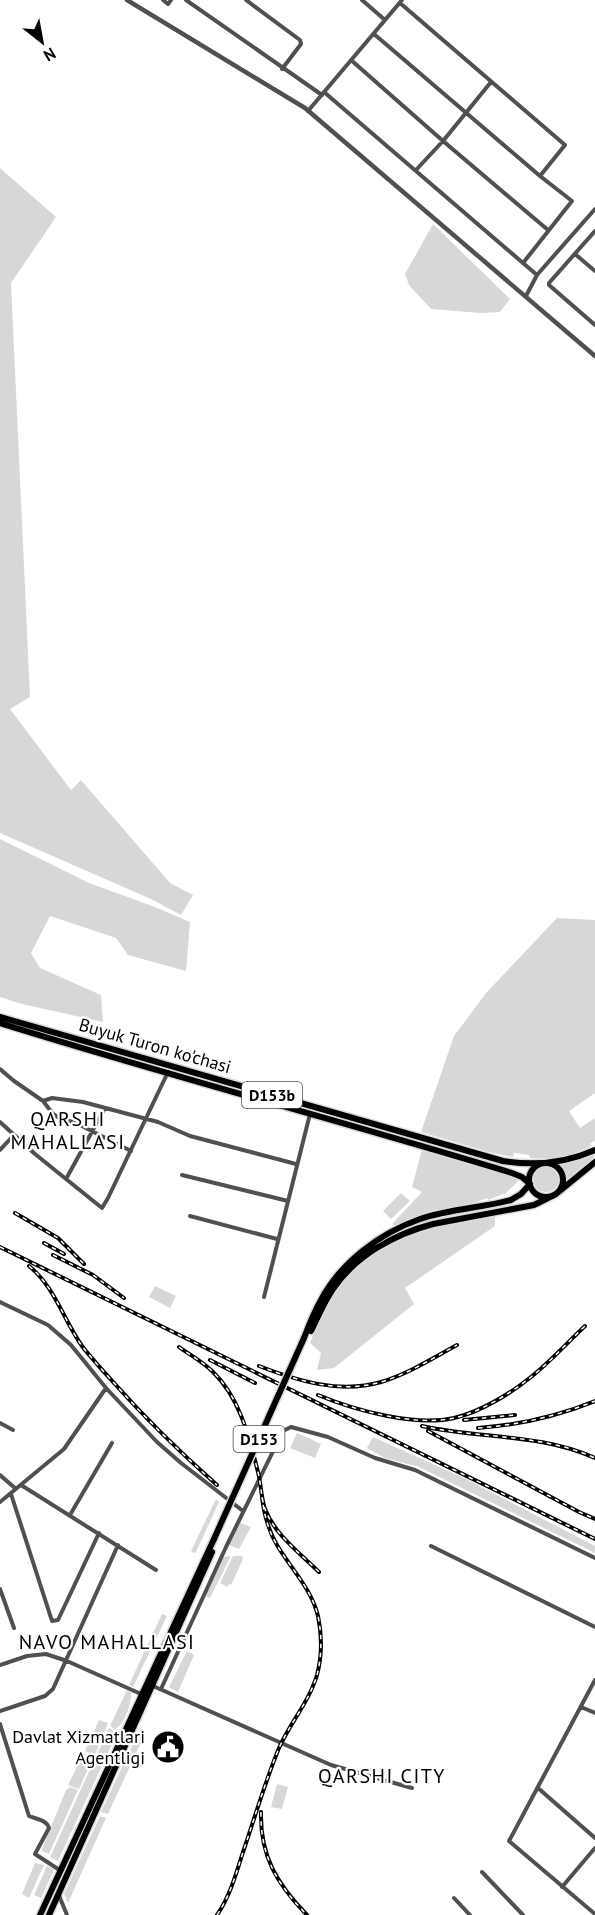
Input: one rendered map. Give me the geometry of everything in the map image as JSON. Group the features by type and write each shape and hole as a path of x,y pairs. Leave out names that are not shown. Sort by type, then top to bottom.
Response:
{"main road":[{"name":"Buyuk Turon ko'chasi","path":"0,1017 486,1157 523,1164 544,1163 568,1160 595,1150"},
{"name":"Buyuk Turon ko'chasi","path":"0,1023 512,1173 522,1177 530,1184"},
{"name":"D153","path":"305,1339 324,1304 343,1276 366,1255 388,1242 426,1226 534,1205 556,1194 595,1162"},
{"name":"D153","path":"40,1915 141,1694 172,1636 321,1299 329,1287 344,1268 374,1242 393,1231 419,1219 511,1200 521,1194 530,1184 532,1170 544,1163"},
{"path":"530,1184 540,1196 546,1197 556,1194 563,1185 562,1174 555,1165 544,1163"},
{"name":"D153","path":"49,1915 153,1686 172,1636"}],"street":[{"path":"127,0 308,111 595,356"},
{"path":"163,0 168,4 171,0"},
{"path":"186,0 282,69 323,94 416,170 537,275"},
{"path":"246,0 300,40 301,44 282,69"},
{"path":"362,0 385,20"},
{"path":"308,111 401,1 565,145 540,176"},
{"path":"374,34 466,114 572,201 523,263"},
{"path":"351,60 442,141 548,230"},
{"path":"416,170 491,82"},
{"path":"526,297 537,275 595,209"},
{"path":"595,231 549,283 595,325"},
{"path":"575,254 595,271"},
{"path":"0,1068 14,1081 44,1101 53,1114 59,1118 76,1123 131,1151"},
{"path":"0,1122 102,1208 168,1072"},
{"path":"44,1101 52,1098 83,1102 158,1122 190,1136 296,1164"},
{"path":"66,1179 105,1108"},
{"path":"264,1297 310,1114"},
{"path":"0,1149 14,1135"},
{"path":"182,1175 288,1201"},
{"path":"190,1216 278,1239"},
{"path":"0,1302 48,1325 76,1352 157,1442 243,1511"},
{"path":"0,1502 64,1449 106,1388"},
{"path":"0,1423 13,1430"},
{"path":"161,1689 282,1431 291,1427 328,1437 375,1458 415,1470 595,1557"},
{"path":"69,1515 112,1443"},
{"path":"0,1475 16,1489"},
{"path":"21,1485 156,1570"},
{"path":"11,1494 52,1621 58,1620 99,1533"},
{"path":"0,1711 45,1696 53,1689 118,1545"},
{"path":"431,1546 595,1627"},
{"path":"0,1589 14,1628"},
{"path":"0,1665 27,1656 46,1654 141,1694"},
{"path":"595,1680 509,1841 595,1914"},
{"path":"153,1686 331,1765 412,1788"},
{"path":"581,1707 595,1713"},
{"path":"0,1724 24,1796 27,1812 29,1816 49,1826 35,1854 61,1871"},
{"path":"538,1788 595,1838"},
{"path":"562,1887 595,1848"},
{"path":"482,1872 523,1915"},
{"path":"55,1884 67,1915"},
{"path":"454,1898 470,1915"}],"shaded area":[{"path":"0,168 56,217 11,283 30,697 10,709 71,790 81,780 170,883 193,895 181,915 151,899 0,833"},
{"path":"433,224 510,299 500,312 481,313 431,309 409,285 405,274"},
{"path":"0,839 89,883 190,922 186,971 128,955 116,938 50,916 31,953 40,968 101,995 103,1022 0,997"},
{"path":"557,918 595,920 595,1093 569,1111 580,1128 595,1118 595,1140 590,1144 592,1146 562,1158 530,1158 529,1155 514,1153 513,1157 421,1132 454,1036 486,993"},
{"path":"422,1149 516,1178 518,1181 506,1193 488,1200 487,1198 469,1205 422,1215 396,1226 392,1224 422,1192 412,1187"},
{"path":"595,1154 595,1156 568,1180 559,1164"},
{"path":"546,1166 555,1170 559,1179 555,1188 546,1192 537,1188 533,1179 537,1170"},
{"path":"401,1193 410,1201 391,1219 383,1211"},
{"path":"495,1217 495,1226 405,1288 414,1304 334,1368 317,1370 321,1353 310,1343 328,1301 355,1268 379,1250 418,1232"},
{"path":"155,1286 176,1296 170,1308 149,1297"},
{"path":"297,1433 321,1444 315,1458 290,1448"},
{"path":"373,1437 466,1479 595,1546 595,1553 419,1467 385,1458 367,1448"},
{"path":"216,1499 219,1502 194,1553 191,1551"},
{"path":"240,1523 251,1527 239,1549 229,1545"},
{"path":"231,1556 210,1598 206,1596 221,1559"},
{"path":"233,1556 242,1556 243,1559 231,1585 227,1587 220,1583"},
{"path":"162,1614 167,1616 133,1687 129,1685"},
{"path":"187,1651 194,1655 178,1692 169,1687"},
{"path":"127,1690 131,1693 129,1708 124,1719 115,1729 110,1726"},
{"path":"99,1720 108,1723 95,1755 85,1751"},
{"path":"109,1728 113,1730 113,1742 58,1861 50,1857"},
{"path":"136,1737 142,1740 108,1814 101,1812"},
{"path":"84,1753 93,1758 79,1789 68,1785"},
{"path":"277,1784 288,1787 282,1809 271,1807"},
{"path":"70,1787 78,1790 49,1854 42,1849 66,1790"},
{"path":"100,1816 106,1818 68,1903 64,1894"},
{"path":"35,1863 44,1865 29,1898 22,1894"},
{"path":"47,1866 54,1870 41,1898 34,1895"}],"railway":[{"path":"15,1213 58,1238 84,1264"},
{"path":"44,1243 64,1254"},
{"path":"0,1247 595,1539"},
{"path":"53,1255 93,1275 124,1298"},
{"path":"29,1266 46,1284 75,1336 94,1361 152,1423 217,1485"},
{"path":"318,1395 385,1416 421,1420 454,1418 484,1407 514,1390 545,1365 585,1326"},
{"path":"259,1366 304,1381 350,1387 381,1382 401,1375 457,1345"},
{"path":"179,1347 209,1368 230,1394 247,1432 269,1518 289,1543 319,1572"},
{"path":"210,1360 255,1383"},
{"path":"478,1428 538,1419 595,1401"},
{"path":"464,1420 515,1415"},
{"path":"422,1426 553,1444 595,1458"},
{"path":"428,1431 595,1519"},
{"path":"217,1915 232,1885 279,1748 314,1685 320,1660 320,1631 315,1606 311,1596 274,1539 267,1522 262,1497"},
{"path":"261,1812 261,1828 272,1868 287,1892 307,1915"}],"place":[{"name":"Davlat Xizmatlari Agentligi","path":"168,1747"}],"district":[{"name":"QARSHI MAHALLASI","path":"68,1130"},
{"name":"NAVO MAHALLASI","path":"107,1642"},
{"name":"QARSHI CITY","path":"382,1776"}]}
